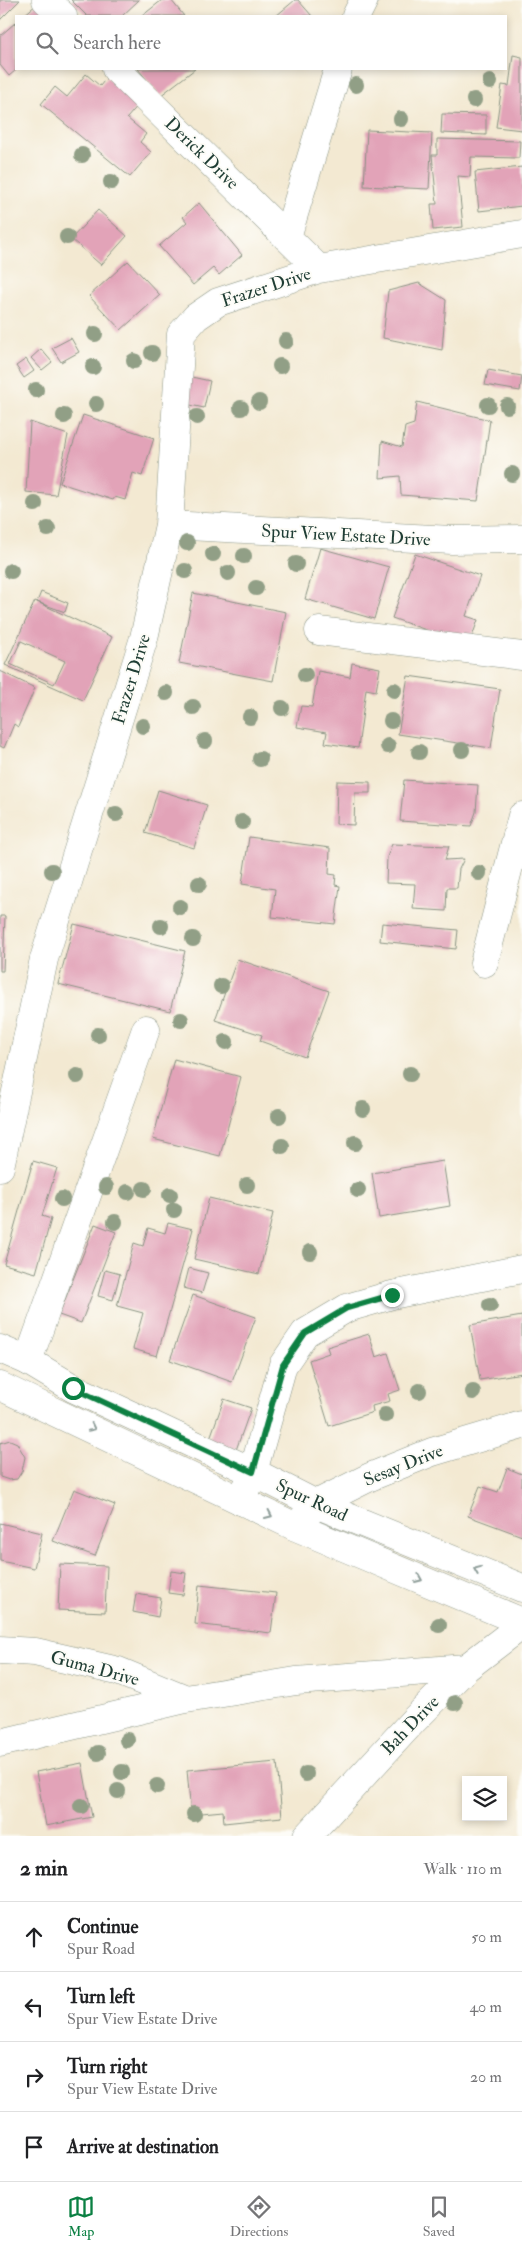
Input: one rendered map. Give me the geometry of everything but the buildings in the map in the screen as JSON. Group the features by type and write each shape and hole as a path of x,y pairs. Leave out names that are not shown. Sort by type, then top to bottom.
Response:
{"street":[{"path":"46,0 62,15"},
{"path":"356,15 364,0"},
{"name":"Derick Drive","path":"117,70 319,270"},
{"path":"287,237 338,70"},
{"name":"Frazer Drive","path":"0,1167 44,959 144,638 170,525 181,334 196,316 218,302 319,270 522,234"},
{"name":"Spur View Estate Drive","path":"170,525 452,540 522,539"},
{"path":"319,631 522,656"},
{"path":"484,963 522,816"},
{"path":"28,1361 146,1029"},
{"path":"241,1501 253,1472 283,1365 305,1333 347,1308 392,1295 522,1269"},
{"name":"Spur Road","path":"0,1349 28,1361 73,1388 253,1472 316,1504 522,1588"},
{"name":"Spur Road","path":"0,1386 296,1527 522,1623"},
{"path":"62,1414 73,1388"},
{"name":"Sesay Drive","path":"296,1527 316,1504 370,1476 432,1452 522,1425"},
{"name":"Bah Drive","path":"307,1836 414,1720 466,1668 522,1623"},
{"name":"Guma Drive","path":"0,1650 35,1652 118,1671 186,1699"},
{"path":"0,1744 186,1699 296,1681 466,1668"}],"route":[{"path":"73,1388 253,1472 283,1365 305,1333 347,1308 392,1295"}]}
